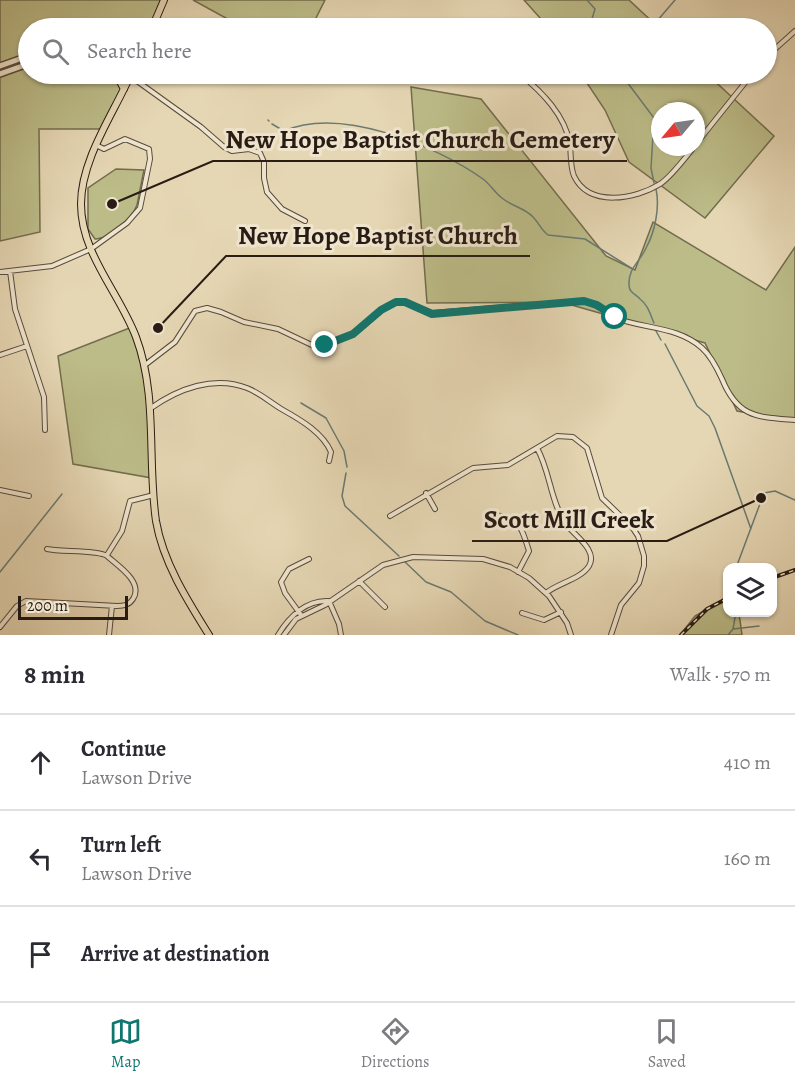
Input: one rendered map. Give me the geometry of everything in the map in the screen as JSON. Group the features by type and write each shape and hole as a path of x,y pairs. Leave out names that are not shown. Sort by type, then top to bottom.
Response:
{"main road":[{"path":"156,18 164,0"},
{"path":"122,84 124,90"},
{"path":"126,84 85,178 81,201 85,235 129,323 144,366 151,408 154,495 162,544 176,579 212,635"}],"street":[{"path":"777,47 795,31"},
{"path":"0,66 18,60"},
{"path":"0,74 18,68"},
{"path":"143,84 224,147 232,151 249,149 260,153 264,162 267,192 282,209 305,221"},
{"path":"530,84 558,113 569,142 574,175 579,183 602,198 621,196 658,185 670,176 687,156"},
{"path":"705,133 744,84"},
{"path":"0,272 52,266 91,249 138,213 150,159 146,146 120,140 104,149 98,146"},
{"path":"10,271 15,309 44,397 45,430"},
{"path":"144,366 175,342 193,314 203,308 221,312 244,322 278,329 316,347 353,334 381,310 396,302 405,302 432,314 584,301 597,305 615,317 687,338 703,348 712,360 728,395 741,409 756,416 795,420"},
{"path":"0,355 27,346"},
{"path":"151,408 192,387 222,382 248,388 300,419 324,440 331,452 329,461"},
{"path":"390,516 473,468 508,465 565,435 581,442 587,448 602,498 638,536 644,556 642,575 634,591 621,605 611,635"},
{"path":"537,448 564,522 586,546 591,557 590,564 582,573 546,593"},
{"path":"0,490 29,496"},
{"path":"426,494 435,509"},
{"path":"107,555 124,526 130,501 154,495"},
{"path":"486,515 510,516 518,523 529,551 518,572"},
{"path":"47,549 107,555"},
{"path":"0,627 16,606 26,601 112,606 128,604 135,596 136,588 128,574 109,560 107,555"},
{"path":"278,635 287,620 329,600 392,561 413,556 483,559 518,572 546,593 561,612 571,635"},
{"path":"300,613 285,593 281,582 289,569 309,559"},
{"path":"359,581 385,607"},
{"path":"329,600 341,635"},
{"path":"109,635 112,606"},
{"path":"522,612 544,620 561,612"},
{"path":"284,635 300,613"}],"green space":[{"path":"0,0 161,0 154,18 18,18 18,84 126,84 102,129 39,129 40,232 0,241"},
{"path":"193,0 325,0 316,18 226,18"},
{"path":"524,0 629,0 648,18 540,18"},
{"path":"588,84 718,84 774,136 705,218 629,162 605,110"},
{"path":"411,87 481,99 606,256 635,270 653,222 766,290 795,247 795,421 737,411 705,343 561,302 427,303"},
{"path":"116,169 144,170 137,205 131,216 119,227 106,236 95,239 88,229 88,188"},
{"path":"132,327 147,369 152,478 73,464 58,356"},
{"path":"723,599 723,617 740,617 742,635 680,635 695,616"}],"waterway":[{"path":"587,0 595,9 592,18"},
{"path":"660,18 675,0"},
{"path":"628,84 654,118 651,168 654,183"},
{"path":"272,124 284,131 307,124 332,123 359,126 414,142 463,166 483,179 499,196 530,214 548,235 585,239 631,268"},
{"path":"654,323 643,301 631,292 629,279 632,270 644,253 654,227 657,211 656,189"},
{"path":"656,331 661,340"},
{"path":"665,344 697,406 709,416 715,428 751,529"},
{"path":"301,403 326,418 344,451 347,467"},
{"path":"346,473 342,496 345,506 399,556"},
{"path":"738,563 764,493 775,491 795,500"},
{"path":"0,572 62,494"},
{"path":"404,561 426,582 451,592 485,621 518,635"},
{"path":"728,635 733,629 735,617"},
{"path":"733,629 759,626"}],"railway":[{"path":"777,576 795,570"},
{"path":"681,635 707,609 723,601"}],"place":[{"name":"New Hope Baptist Church Cemetery","path":"112,204"},
{"name":"New Hope Baptist Church","path":"158,328"},
{"name":"Scott Mill Creek","path":"761,498"}],"route":[{"path":"325,345 348,337 387,306 401,301 432,314 551,302 584,301 597,305 615,317"}]}
